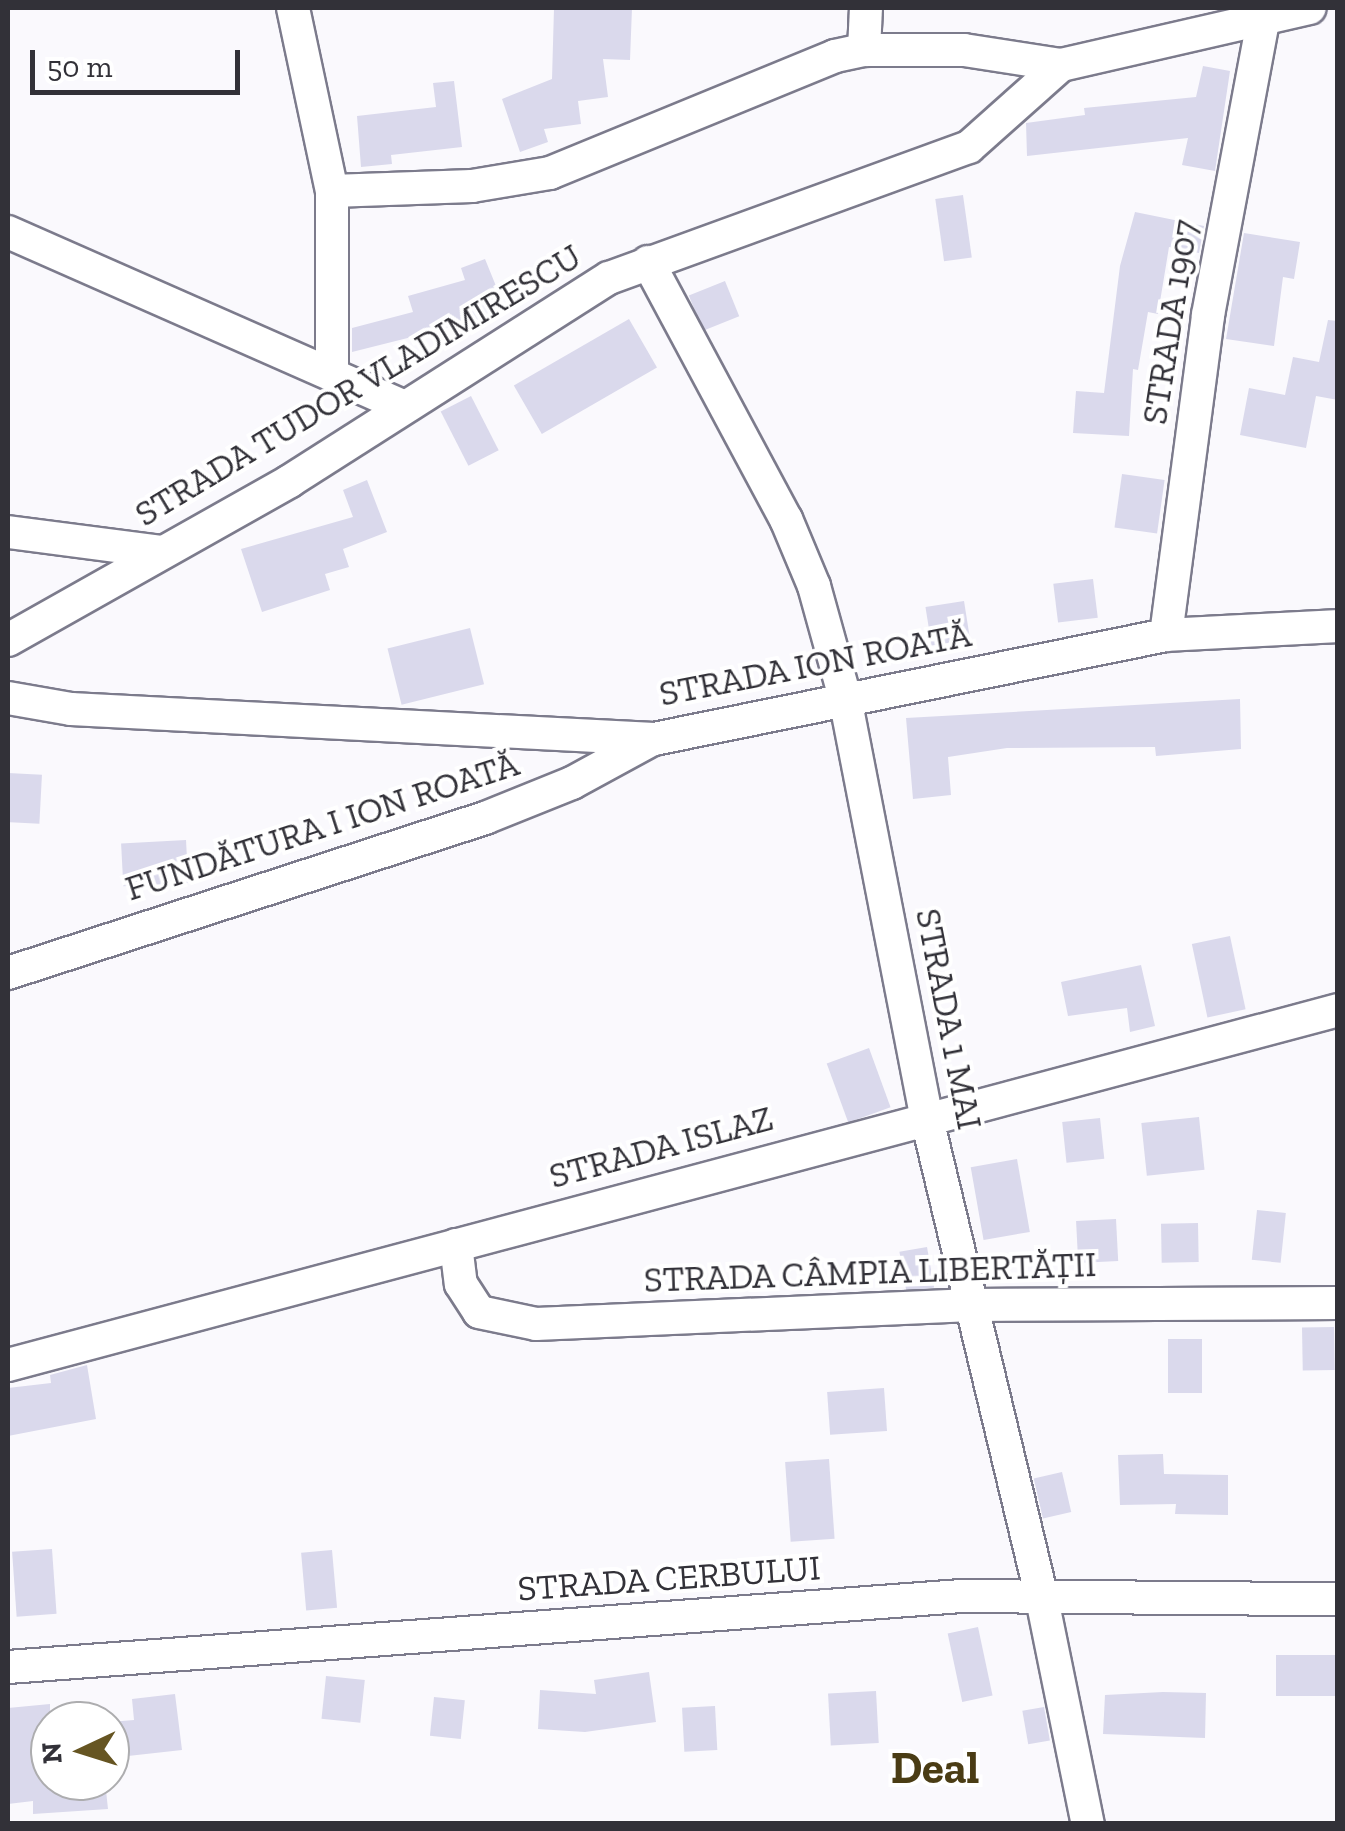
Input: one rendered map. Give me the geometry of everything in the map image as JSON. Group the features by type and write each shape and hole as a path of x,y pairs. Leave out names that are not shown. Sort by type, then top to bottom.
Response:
{"street":[{"path":"293,8 332,190 332,371"},
{"path":"864,50 866,8"},
{"name":"STRADA TUDOR VLADIMIRESCU","path":"8,640 290,481 559,304 648,262 868,188 969,146 1061,65 1263,22 1310,8"},
{"name":"STRADA 1907","path":"1166,635 1208,315 1263,22"},
{"path":"332,190 472,186 550,173 835,56 864,50 964,50 1061,65"},
{"path":"8,232 332,371 402,406"},
{"name":"STRADA 1 MAI","path":"648,262 786,519 814,586 844,698 926,1115 1042,1594 1088,1824"},
{"path":"8,532 163,552"},
{"name":"STRADA ION ROATĂ","path":"8,698 71,709 654,739 1166,635 1338,626"},
{"name":"FUNDĂTURA I ION ROATĂ","path":"8,972 485,818 572,783 654,739"},
{"name":"STRADA ISLAZ","path":"8,1365 926,1115 1338,1010"},
{"name":"STRADA CÂMPIA LIBERTĂȚII","path":"456,1245 461,1284 479,1312 536,1324 972,1305 1338,1303"},
{"name":"STRADA CERBULUI","path":"8,1667 1042,1594 1338,1599"}],"building":[{"path":"554,8 632,8 630,60 603,59 608,97 578,101 581,124 544,129 548,142 520,152 502,99 552,79"},
{"path":"1203,66 1230,71 1215,171 1182,165 1188,138 1027,156 1026,123 1085,115 1084,108 1196,97"},
{"path":"454,81 462,147 391,155 392,164 361,167 357,116 436,107 433,83"},
{"path":"963,195 972,257 944,261 935,199"},
{"path":"1135,212 1204,226 1199,253 1169,247 1158,314 1148,312 1138,370 1133,369 1129,436 1073,433 1076,391 1104,393 1120,266"},
{"path":"1244,233 1300,242 1294,279 1283,277 1274,346 1226,339"},
{"path":"485,259 507,313 352,352 352,328 413,312 408,296 465,280 461,268"},
{"path":"725,281 739,316 703,331 689,296"},
{"path":"629,319 657,367 542,434 514,386"},
{"path":"1328,320 1338,321 1338,400 1316,396 1306,448 1240,435 1249,388 1285,395 1293,357 1319,362"},
{"path":"471,396 499,450 468,466 441,411"},
{"path":"1122,474 1165,480 1157,533 1114,527"},
{"path":"367,480 387,532 343,549 349,567 325,574 330,590 262,612 241,549 353,517 343,490"},
{"path":"1093,579 1098,618 1058,623 1053,584"},
{"path":"964,601 970,640 932,646 925,607"},
{"path":"470,628 484,684 402,705 388,649"},
{"path":"1240,699 1241,749 1156,756 1155,747 1007,748 948,757 951,795 913,799 906,718"},
{"path":"8,773 42,775 39,824 8,822"},
{"path":"186,840 188,883 123,886 121,843"},
{"path":"1230,936 1246,1009 1207,1017 1192,944"},
{"path":"1141,965 1155,1026 1130,1032 1127,1008 1068,1016 1061,982"},
{"path":"869,1048 891,1107 848,1123 827,1063"},
{"path":"1199,1117 1205,1170 1147,1176 1141,1123"},
{"path":"1100,1118 1104,1159 1066,1163 1062,1122"},
{"path":"1017,1159 1030,1232 984,1240 971,1167"},
{"path":"1257,1210 1286,1213 1281,1263 1252,1260"},
{"path":"1116,1219 1118,1261 1078,1263 1076,1221"},
{"path":"1198,1223 1199,1262 1162,1263 1161,1224"},
{"path":"927,1247 934,1287 907,1292 899,1252"},
{"path":"1334,1327 1335,1370 1303,1371 1302,1328"},
{"path":"1168,1339 1202,1339 1202,1393 1168,1393"},
{"path":"87,1365 96,1419 8,1436 8,1388 51,1383 50,1375"},
{"path":"884,1388 887,1431 830,1435 827,1392"},
{"path":"1163,1454 1164,1474 1228,1475 1228,1515 1175,1514 1176,1504 1120,1505 1118,1455"},
{"path":"829,1459 835,1539 791,1542 785,1462"},
{"path":"1062,1472 1071,1512 1043,1518 1034,1479"},
{"path":"52,1549 57,1614 17,1617 12,1552"},
{"path":"332,1550 337,1608 306,1610 301,1553"},
{"path":"978,1627 993,1695 962,1702 948,1633"},
{"path":"1276,1655 1338,1655 1338,1696 1276,1696"},
{"path":"649,1672 656,1722 585,1732 538,1729 540,1690 596,1694 594,1680"},
{"path":"326,1676 365,1680 360,1723 322,1719"},
{"path":"876,1691 879,1743 831,1745 828,1694"},
{"path":"1206,1693 1205,1738 1103,1734 1105,1695"},
{"path":"175,1694 182,1750 130,1756 132,1699"},
{"path":"434,1697 465,1700 461,1739 430,1736"},
{"path":"30,1706 33,1801 8,1804 8,1708"},
{"path":"715,1706 717,1750 684,1752 682,1708"},
{"path":"1044,1707 1050,1740 1028,1744 1022,1711"},
{"path":"33,1801 107,1801 108,1809 33,1814"}],"district":[{"name":"Deal","path":"935,1769"}]}
